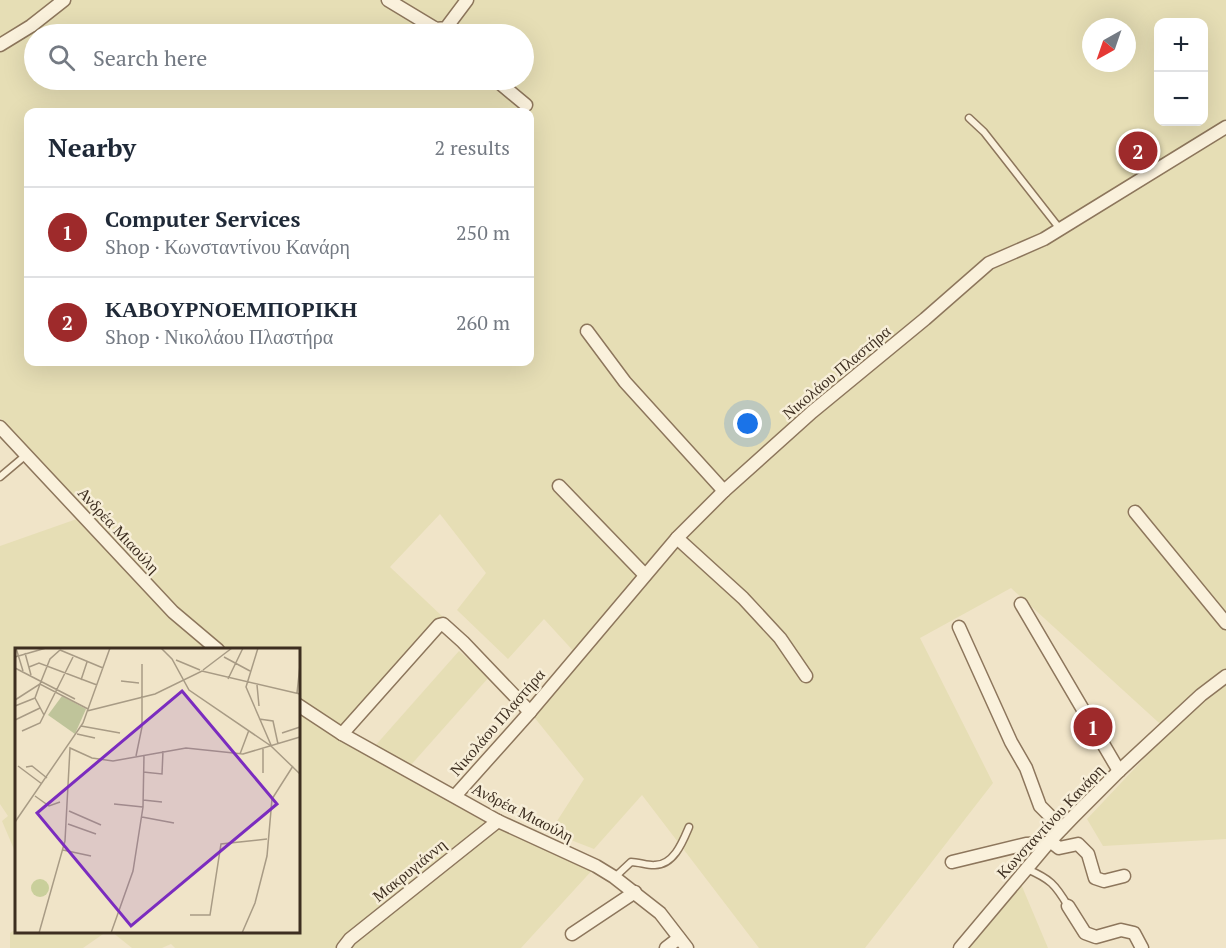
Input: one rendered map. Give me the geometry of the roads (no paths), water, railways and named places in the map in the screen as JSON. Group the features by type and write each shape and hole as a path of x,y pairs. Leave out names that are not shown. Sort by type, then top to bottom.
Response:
{"street":[{"path":"34,24 64,0"},
{"path":"388,0 428,24"},
{"path":"449,24 467,0"},
{"path":"0,45 24,30"},
{"path":"508,90 526,105"},
{"name":"Νικολάου Πλαστήρα","path":"455,796 530,712 677,537 724,491 812,412 989,263 1044,239 1226,127"},
{"path":"587,331 625,382 724,491"},
{"name":"Ανδρέα Μιαούλη","path":"0,427 174,612 217,648"},
{"path":"559,486 645,575"},
{"path":"1135,512 1226,623"},
{"path":"677,537 743,598 780,638 806,676"},
{"path":"1021,604 1119,771"},
{"path":"342,734 439,625 443,624 458,636 530,712"},
{"path":"959,627 1011,742 1026,768 1040,806 1062,828"},
{"name":"Κωνσταντίνου Κανάρη","path":"960,948 1062,828 1201,695 1226,676"},
{"name":"Ανδρέα Μιαούλη","path":"300,706 342,734 498,821 596,866 614,877 660,913 687,948"},
{"name":"Μακρυγιάννη","path":"343,948 350,939 498,821"},
{"path":"952,862 1026,844 1049,842 1059,848 1078,844 1088,854 1095,878 1104,881 1124,876"},
{"path":"572,934 635,892"},
{"path":"1068,906 1085,933 1096,937 1121,930 1134,933 1142,948"},
{"path":"666,948 679,938"}],"lane":[{"path":"969,118 984,132 1060,229"},
{"path":"0,477 26,455"},
{"path":"614,877 631,862 644,862 655,866 669,861 682,844 689,827"},
{"path":"1027,869 1047,878 1056,886 1068,906"}],"place":[{"name":"ΚΑΒΟΥΡΝΟΕΜΠΟΡΙΚΗ","path":"1138,151"},
{"name":"Computer Services","path":"1093,727"}]}
